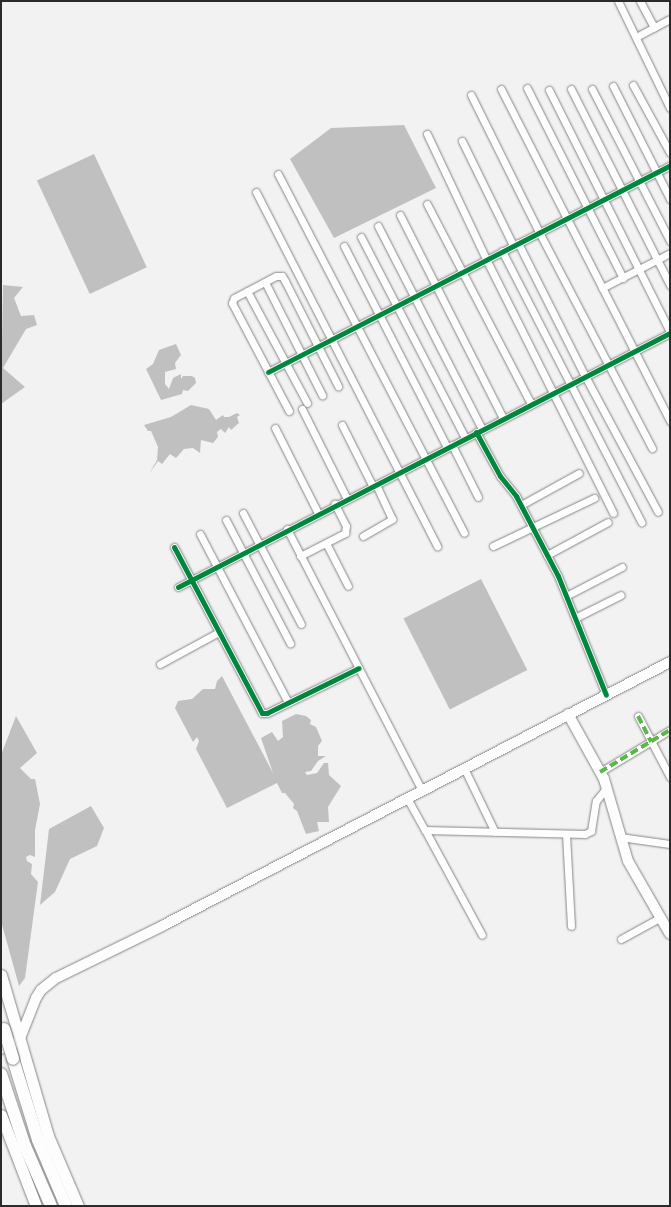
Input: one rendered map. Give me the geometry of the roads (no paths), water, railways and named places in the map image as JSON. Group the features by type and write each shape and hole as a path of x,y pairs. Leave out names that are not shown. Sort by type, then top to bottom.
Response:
{"highway":[{"path":"2,1024 38,1140 66,1206"},
{"path":"1,1074 25,1146 51,1206"}],"main road":[{"path":"1,1049 10,1046 20,1038 36,998 41,990 56,978 162,926 670,662"},
{"path":"568,714 607,787 628,861 670,934"},
{"path":"1,975 48,1136 78,1206"},
{"path":"1,1115 36,1206"}],"street":[{"path":"618,1 670,108"},
{"path":"640,1 654,27"},
{"path":"636,37 670,19"},
{"path":"633,85 670,153"},
{"path":"613,86 670,199"},
{"path":"527,88 623,278"},
{"path":"501,89 670,422"},
{"path":"571,89 670,285"},
{"path":"592,89 670,241"},
{"path":"178,587 335,504 670,332 549,90"},
{"path":"471,95 539,232 652,448"},
{"path":"427,134 486,259 613,513"},
{"path":"462,141 658,512"},
{"path":"268,372 670,165"},
{"path":"278,174 464,533"},
{"path":"256,192 437,546"},
{"path":"427,204 461,272 531,404"},
{"path":"400,215 503,418"},
{"path":"378,226 500,476 513,490 547,555 566,596 606,695"},
{"path":"361,237 465,438"},
{"path":"344,246 478,497"},
{"path":"502,251 569,385 641,522"},
{"path":"602,288 670,253"},
{"path":"289,411 232,303 234,298 264,282 276,276 282,276 338,386"},
{"path":"264,282 322,395"},
{"path":"247,291 307,403"},
{"path":"302,410 347,499"},
{"path":"342,425 392,519 363,536"},
{"path":"275,428 318,513"},
{"path":"521,505 579,473"},
{"path":"494,546 594,498"},
{"path":"300,556 343,535 347,530 335,504"},
{"path":"243,513 301,624"},
{"path":"226,520 290,643"},
{"path":"547,555 608,522"},
{"path":"287,529 422,790"},
{"path":"200,534 288,702"},
{"path":"326,543 348,586"},
{"path":"174,547 259,710 267,713 359,668"},
{"path":"566,596 622,567"},
{"path":"575,618 621,595"},
{"path":"160,664 219,632"},
{"path":"638,716 670,777"},
{"path":"600,772 670,730"},
{"path":"464,768 495,832"},
{"path":"425,830 589,834 596,801 607,787"},
{"path":"407,798 482,935"},
{"path":"566,834 571,926"},
{"path":"620,837 670,844"},
{"path":"621,939 661,917"}]}
